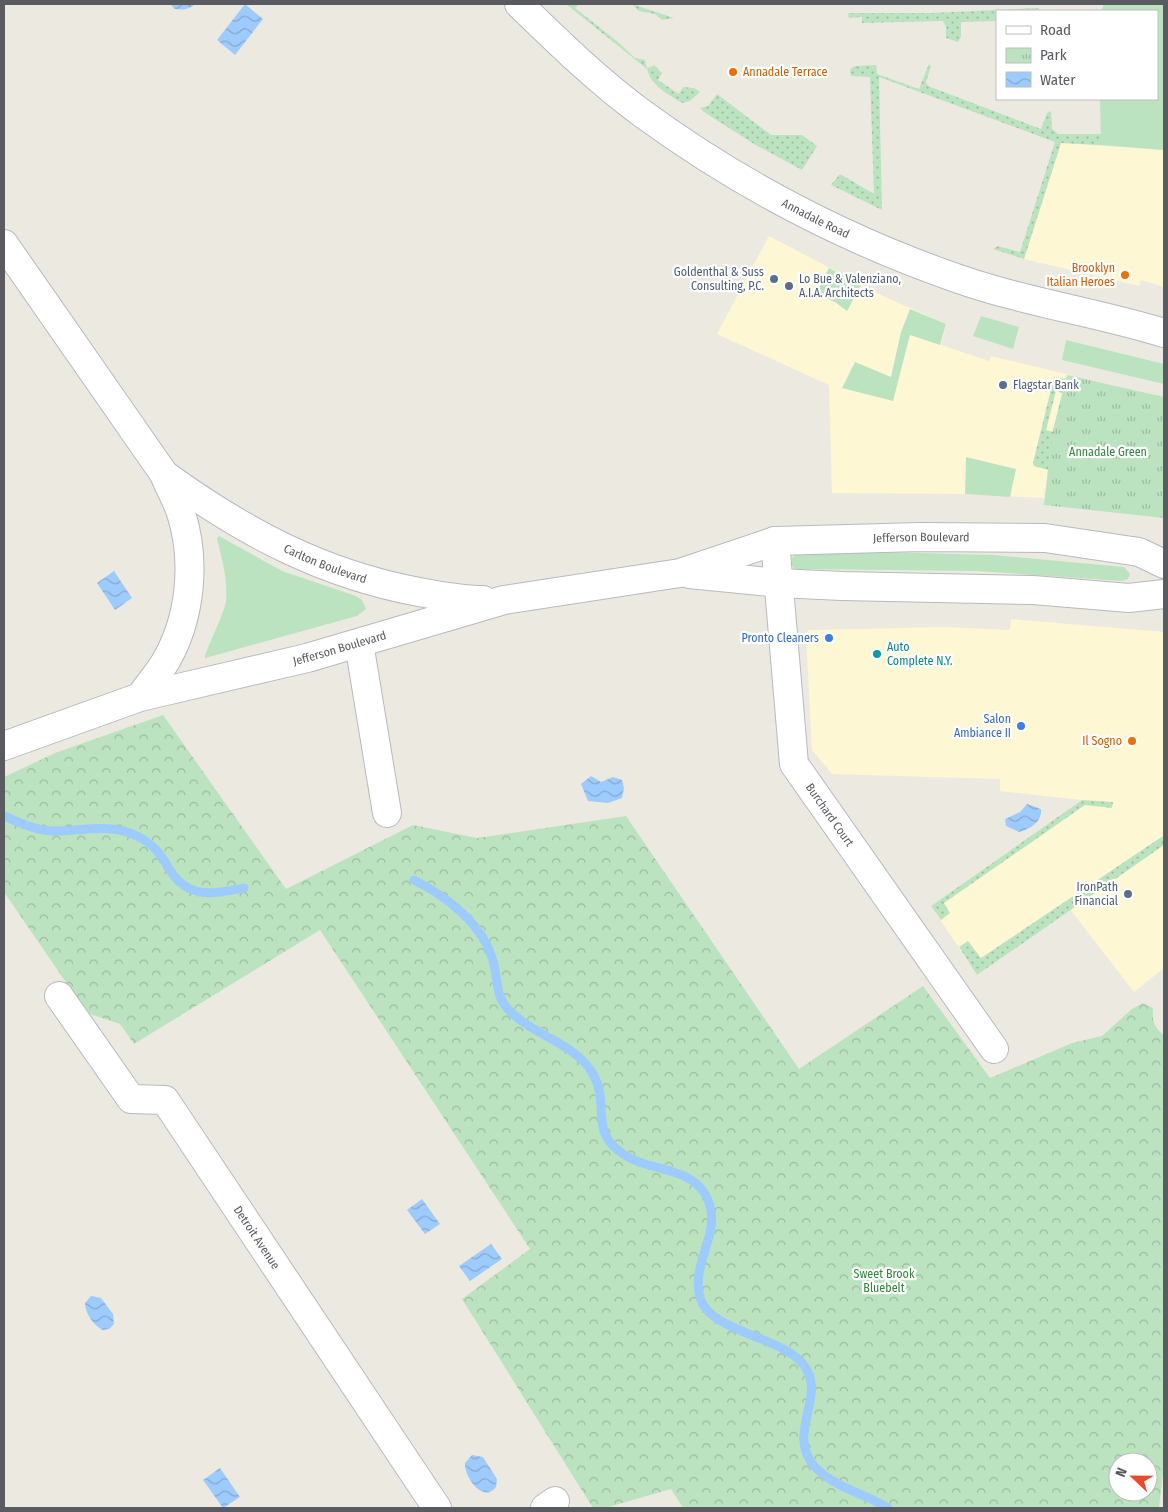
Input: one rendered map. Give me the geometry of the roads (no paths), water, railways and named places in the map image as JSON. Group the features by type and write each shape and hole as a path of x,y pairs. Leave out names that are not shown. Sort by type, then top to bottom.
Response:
{"street":[{"name":"Annadale Road","path":"518,4 576,59 642,113 719,166 797,211 878,249 958,279 1081,313 1164,333"},
{"name":"Carlton Boulevard","path":"4,244 164,474 181,512 189,548 189,585 182,622 167,659 140,697"},
{"name":"Carlton Boulevard","path":"164,474 207,505 248,529 318,564 376,584 462,600 504,600"},
{"name":"Jefferson Boulevard","path":"4,746 140,697 307,658 504,600 680,573 775,541 920,537 1045,538 1140,552 1164,564"},
{"name":"Burchard Court","path":"775,541 794,764 994,1049"},
{"name":"Jefferson Boulevard","path":"680,573 778,583 1032,590 1129,598 1164,594"},
{"path":"359,643 387,813"},
{"name":"Detroit Avenue","path":"59,996 131,1099 165,1100 437,1508"}],"water":[{"path":"170,4 195,4 188,8 175,9"},
{"path":"245,4 263,19 235,55 217,40"},
{"path":"114,571 132,598 115,610 97,583"},
{"path":"591,776 601,782 613,777 622,780 624,788 622,798 608,803 588,801 581,784"},
{"path":"1027,804 1041,809 1038,821 1028,829 1019,832 1006,826 1005,819 1020,812"},
{"path":"422,1199 440,1224 425,1234 407,1210"},
{"path":"491,1244 502,1259 470,1281 459,1266"},
{"path":"91,1296 101,1298 113,1314 114,1324 109,1329 103,1330 100,1328 88,1315 85,1303"},
{"path":"472,1455 483,1457 497,1479 496,1487 491,1491 480,1491 471,1481 465,1463"},
{"path":"220,1468 240,1497 223,1508 203,1480"}],"waterway":[{"path":"4,816 39,829 51,831 116,829 127,832 151,845 162,857 175,878 192,890 211,893 244,888"},
{"path":"414,880 450,903 472,923 481,935 493,961 498,991 506,1007 527,1025 564,1046 585,1063 593,1074 598,1086 603,1128 607,1138 614,1147 636,1161 669,1170 689,1179 698,1185 705,1194 712,1220 698,1283 700,1297 706,1308 716,1318 777,1346 802,1363 809,1375 811,1388 804,1440 807,1454 815,1467 831,1480 888,1508"}],"place":[{"name":"Annadale Terrace","path":"733,72"},
{"name":"Brooklyn Italian Heroes","path":"1125,275"},
{"name":"Goldenthal & Suss Consulting, P.C.","path":"774,279"},
{"name":"Lo Bue & Valenziano, A.I.A. Architects","path":"789,286"},
{"name":"Flagstar Bank","path":"1003,385"},
{"name":"Pronto Cleaners","path":"829,638"},
{"name":"Auto Complete N.Y.","path":"877,654"},
{"name":"Salon Ambiance II","path":"1021,726"},
{"name":"Il Sogno","path":"1132,741"},
{"name":"IronPath Financial","path":"1128,894"}],"park label":[{"name":"Annadale Green","path":"1108,452"},
{"name":"Sweet Brook Bluebelt","path":"884,1281"}]}
